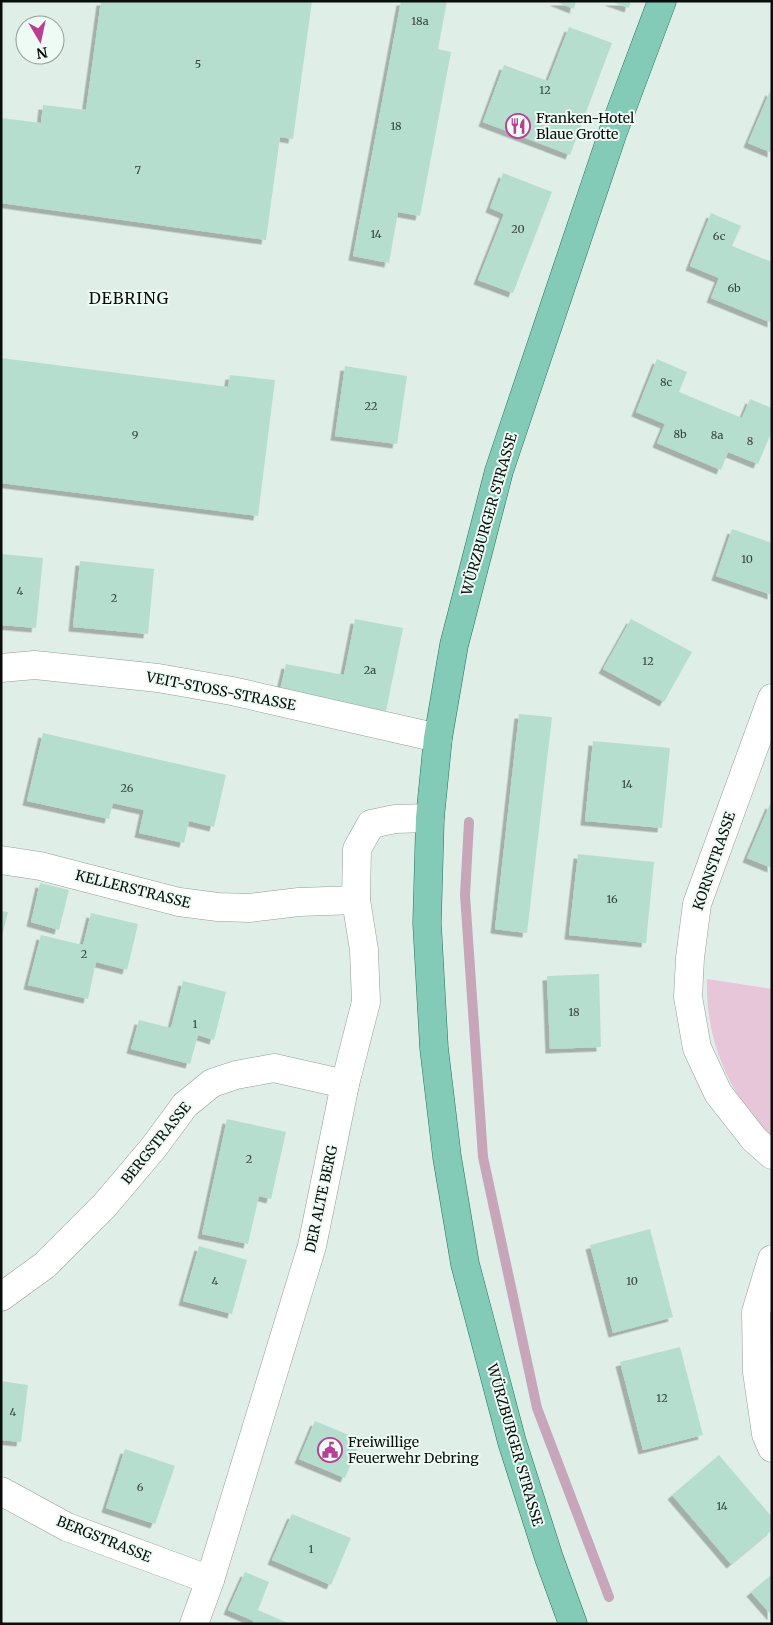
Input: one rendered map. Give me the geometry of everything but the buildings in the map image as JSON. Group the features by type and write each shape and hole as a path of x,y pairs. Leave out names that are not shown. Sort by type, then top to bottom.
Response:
{"main road":[{"name":"WÜRZBURGER STRASSE","path":"574,1624 549,1558 512,1442 466,1264 447,1157 434,1048 427,923 430,818 438,738 454,645 499,471 613,132 662,1"}],"street":[{"name":"VEIT-STOSS-STRASSE","path":"1,668 35,665 158,678 232,691 438,738"},
{"name":"KORNSTRASSE","path":"772,698 697,904 690,958 688,998 697,1048 718,1093 754,1139 772,1154"},
{"name":"DER ALTE BERG","path":"194,1624 210,1580 312,1246 345,1084 366,1002 364,950 356,900 357,849 372,824 395,819 430,818"},
{"name":"KELLERSTRASSE","path":"1,860 40,866 178,902 218,907 248,908 299,902 356,900"},
{"name":"BERGSTRASSE","path":"1,1298 45,1265 105,1205 154,1147 185,1105 212,1083 236,1075 274,1068 345,1084"},
{"path":"772,1259 756,1312 758,1372 766,1434 772,1448"},
{"name":"BERGSTRASSE","path":"1,1491 67,1528 210,1580"}],"shaded area":[{"path":"707,979 772,989 772,1137 743,1103 723,1065 715,1045 710,1023"}],"waterway":[{"path":"469,822 465,895 483,1157 537,1408 609,1597"}],"place":[{"name":"Franken-Hotel Blaue Grotte","path":"518,126"},
{"name":"Freiwillige Feuerwehr Debring","path":"330,1450"}],"district":[{"name":"DEBRING","path":"129,298"}]}
